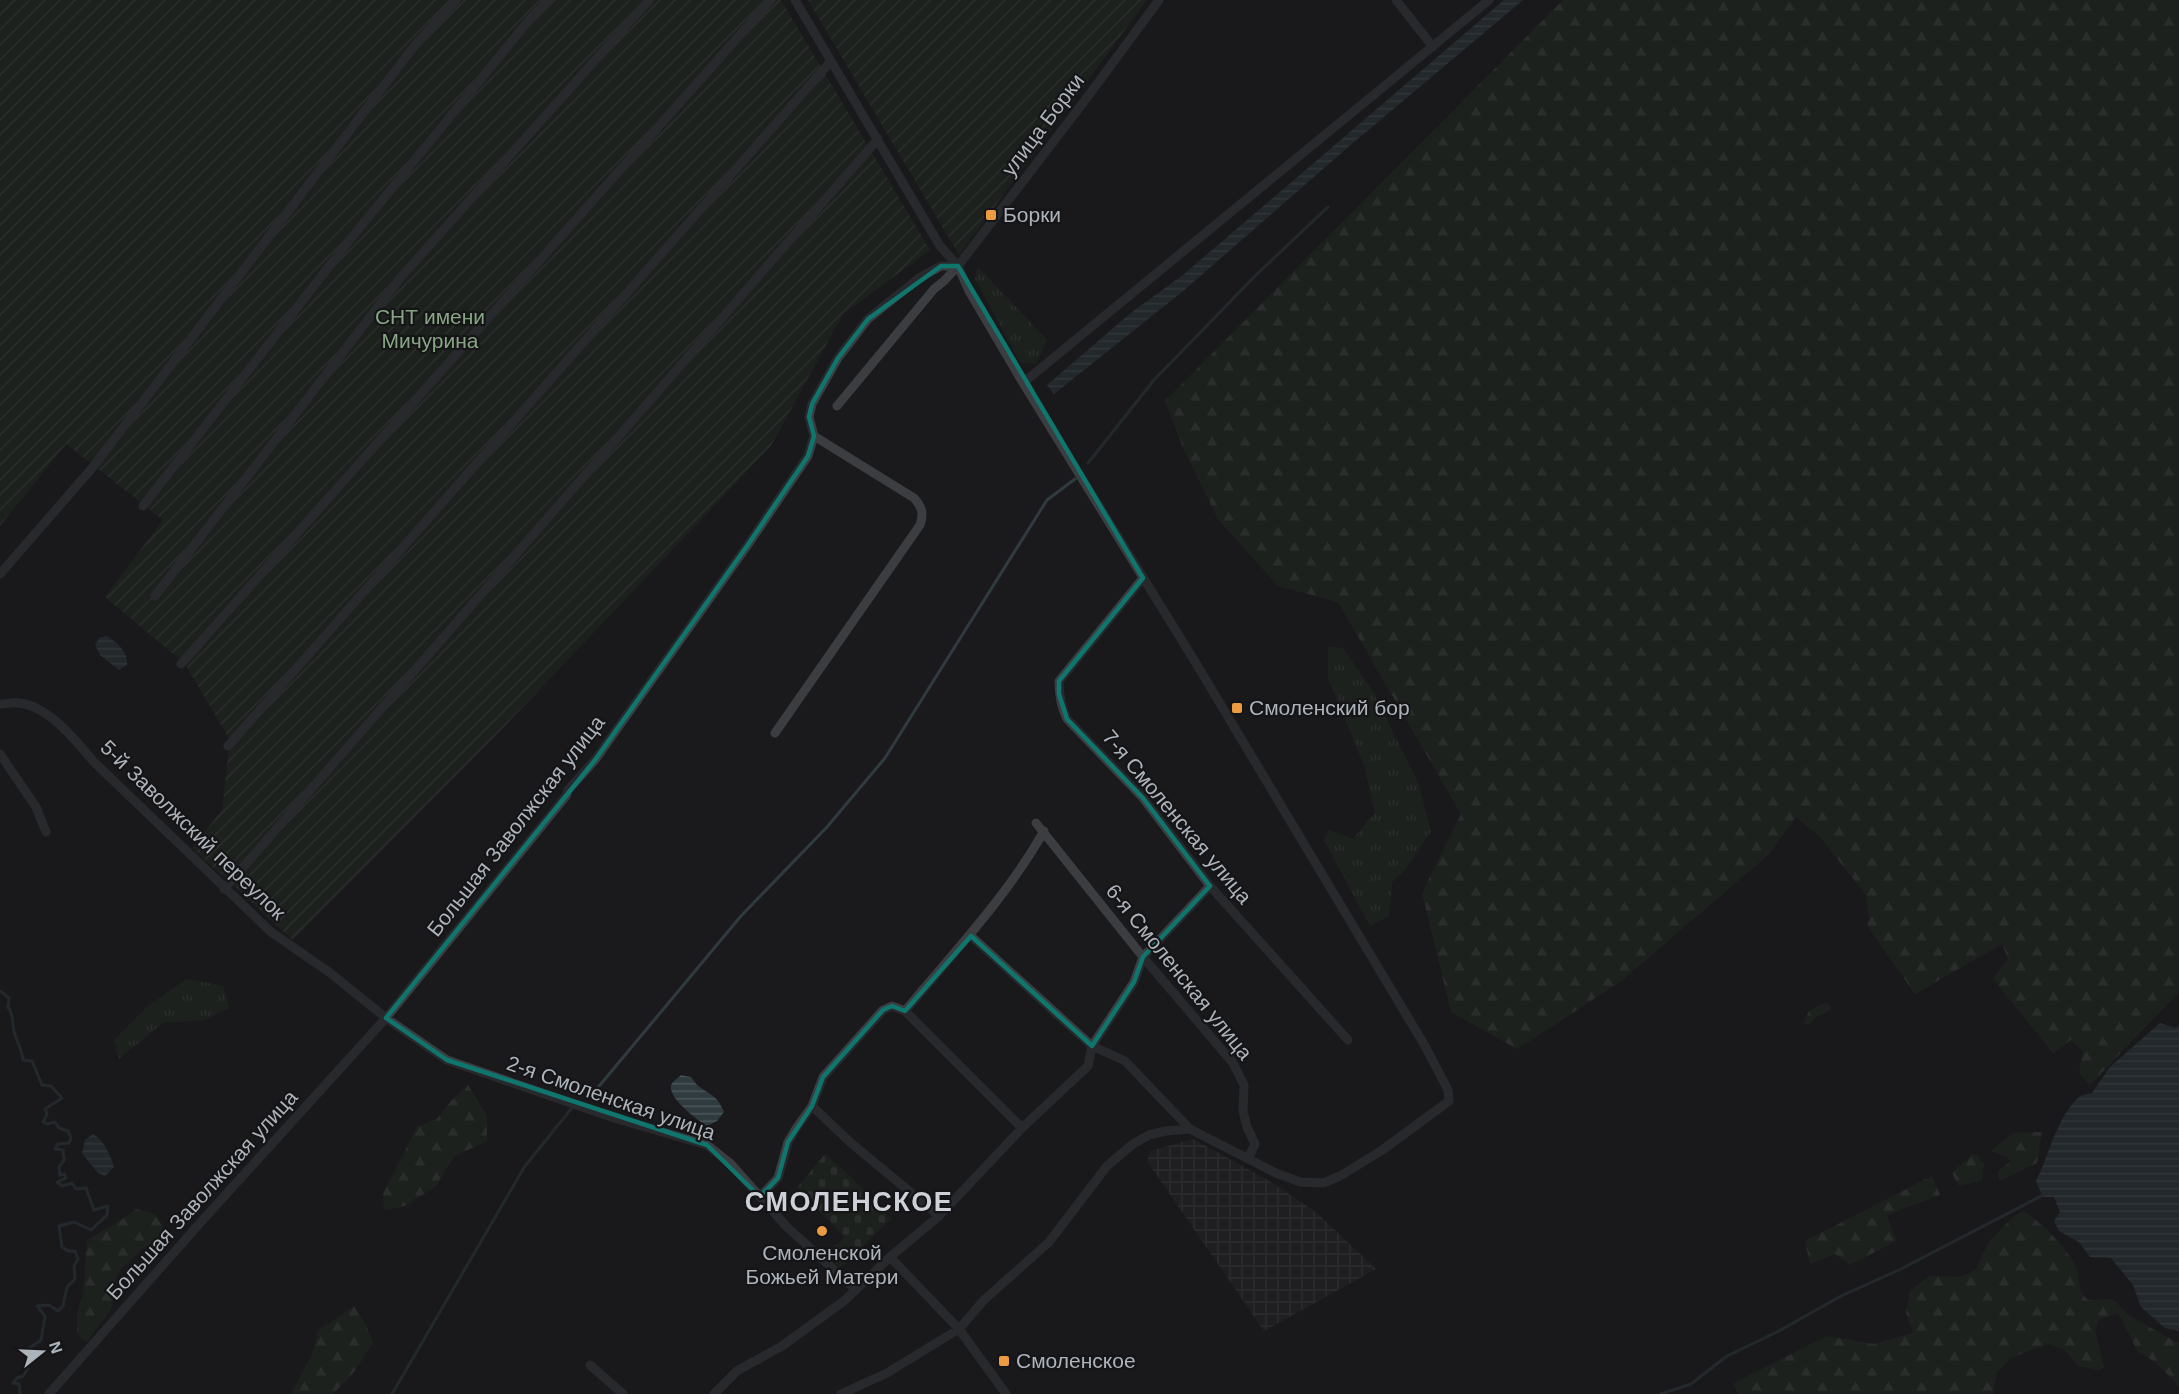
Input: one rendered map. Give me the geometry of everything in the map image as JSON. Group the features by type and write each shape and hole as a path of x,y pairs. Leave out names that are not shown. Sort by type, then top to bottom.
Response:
{"street":[{"path":"0,574 93,467 393,73 456,0"},
{"path":"142,506 348,242 528,20 548,0"},
{"path":"155,596 401,277 649,0"},
{"path":"181,664 771,0"},
{"path":"795,0 940,246 958,266 969,291 1023,383 1194,660 1413,1026 1448,1090 1449,1101 1373,1156 1340,1176 1323,1183 1300,1182 1276,1173 1190,1129 1125,1061 1092,1046 971,936"},
{"name":"улица Борки","path":"837,406 934,289 958,266 1159,0"},
{"path":"1396,0 1433,47"},
{"path":"1023,383 1488,0"},
{"path":"228,746 831,61"},
{"path":"224,889 878,138"},
{"name":"Большая Заволжская улица","path":"49,1394 386,1018 566,796 568,790 595,760 808,456 814,436 809,417 812,404 838,358 868,319 925,275 942,266 958,266"},
{"path":"775,733 920,525 923,516 921,507 914,498 814,436"},
{"name":"7-я Смоленская улица","path":"1143,578 1059,681 1059,694 1067,719 1143,798 1210,886 1348,1040"},
{"name":"5-й Заволжский переулок","path":"0,704 20,703 49,716 224,889 271,932 329,972 386,1018"},
{"path":"0,754 36,807 46,832"},
{"name":"6-я Смоленская улица","path":"1036,823 1143,957 1233,1063 1244,1085 1243,1111 1255,1144 1248,1159"},
{"path":"905,1011 971,936 998,901 1044,831"},
{"path":"714,1394 737,1371 783,1346 844,1301 890,1257 939,1216 1022,1128 1088,1066 1092,1046 1134,982 1143,957 1210,886"},
{"path":"760,1197 778,1178 788,1142 813,1106 823,1077 884,1010 892,1006 905,1011 1022,1128"},
{"name":"2-я Смоленская улица","path":"386,1018 447,1060 604,1114 707,1146 730,1163 786,1226 856,1290"},
{"path":"813,1106 851,1143 939,1216"},
{"path":"841,1394 886,1373 959,1329 984,1300 1049,1242 1107,1166 1133,1144 1166,1131 1190,1129"},
{"path":"890,1257 959,1329 1006,1394"},
{"path":"590,1365 623,1394"}],"highlighted area":[{"path":"941,266 958,266 1143,578 1059,681 1059,694 1067,719 1143,798 1210,886 1143,957 1134,982 1092,1046 971,936 905,1011 892,1006 883,1010 823,1077 812,1106 788,1142 778,1178 760,1197 707,1145 447,1060 386,1018 595,760 747,546 808,456 814,436 809,417 812,404 838,358 868,319"}],"shaded area":[{"path":"1504,0 1523,0 1347,148 1182,292 1054,394 1047,385 1132,312 1183,275"},
{"path":"107,636 126,656 127,665 119,670 100,655 95,645 99,638"},
{"path":"2160,1023 2176,1028 2179,1025 2179,1331 2165,1328 2141,1307 2133,1285 2111,1258 2090,1257 2079,1242 2059,1231 2054,1221 2060,1212 2054,1197 2043,1197 2036,1181 2059,1126 2071,1106 2079,1097 2092,1093 2110,1067"},
{"path":"681,1075 691,1077 695,1083 717,1099 724,1112 717,1121 707,1126 674,1097 671,1086"},
{"path":"93,1134 104,1144 114,1167 105,1176 98,1173 82,1153 85,1140"},
{"path":"1193,1139 1268,1180 1317,1213 1376,1269 1264,1331 1147,1161 1150,1151"}],"green space":[{"name":"СНТ имени Мичурина","path":"0,0 781,0 930,250 843,314 771,446 498,733 293,940 192,848 222,810 230,740 185,664 105,597 163,520 66,444 0,526"},
{"path":"808,0 1147,0 959,255"},
{"path":"1563,0 2179,0 2179,992 2090,1085 2079,1073 2083,1051 2071,1040 2053,1053 1993,979 2008,958 2002,944 1915,994 1867,925 1869,919 1866,895 1820,837 1796,817 1769,854 1620,982 1517,1049 1451,1012 1422,893 1461,814 1338,602 1278,586 1218,519 1184,450 1165,401"},
{"path":"978,267 1047,340 1036,364 1020,362 975,279"},
{"path":"1328,647 1343,648 1373,692 1418,782 1431,832 1405,870 1392,882 1389,916 1370,926 1324,840 1329,830 1353,839 1375,813 1364,765 1328,678"},
{"path":"186,979 223,986 229,1008 204,1020 163,1023 119,1059 114,1040 145,1009"},
{"path":"1825,1003 1829,1004 1831,1009 1816,1016 1807,1025 1804,1022 1809,1011"},
{"path":"468,1085 487,1116 487,1141 453,1157 436,1186 405,1206 384,1210 383,1194 417,1127 437,1119"},
{"path":"2042,1132 2037,1163 1999,1181 1998,1171 2010,1162 2007,1157 1991,1151 2013,1133"},
{"path":"1974,1153 1984,1163 1982,1181 1959,1186 1952,1173"},
{"path":"825,1154 847,1173 891,1219 840,1268 827,1254 845,1237 797,1188"},
{"path":"1932,1176 1940,1195 1887,1215 1896,1241 1850,1265 1835,1254 1810,1264 1805,1241"},
{"path":"136,1209 155,1214 169,1235 143,1248 118,1272 111,1310 86,1342 77,1334 77,1314 83,1294 87,1240"},
{"path":"2023,1211 2046,1229 2074,1262 2080,1289 2088,1300 2112,1299 2130,1316 2179,1342 2179,1385 2152,1360 2138,1352 2118,1313 2099,1320 2095,1331 2104,1367 2100,1370 2078,1366 2064,1349 2048,1344 2011,1358 1997,1372 1993,1394 1738,1394 1734,1383 1827,1336 1874,1344 1913,1333 1906,1313 1910,1291 1929,1276 1960,1277 1976,1270 1988,1243 2014,1216"},
{"path":"354,1306 365,1323 373,1343 354,1372 333,1394 291,1394 312,1354 318,1331"}],"waterway":[{"path":"1088,463 1154,380 1257,274 1328,207"},
{"path":"590,1097 741,916 827,827 885,758 1047,500 1075,479"},
{"path":"0,991 9,998 8,1007 23,1060 32,1061 42,1085 51,1086 62,1098 45,1109 47,1114 43,1122 47,1124 55,1122 59,1128 68,1131 71,1138 69,1143 58,1144 55,1149 63,1150 64,1160 59,1167 60,1175 64,1174 66,1178 57,1182 62,1186 72,1183 76,1189 86,1188 94,1210 108,1206 107,1215 91,1230 74,1222 59,1226 62,1247 68,1251 75,1251 78,1259 74,1266 75,1279 67,1287 63,1306 58,1311 49,1305 37,1306 45,1316 41,1340 28,1349 28,1368 23,1376 17,1378 13,1383 19,1384 20,1394"},
{"path":"392,1394 525,1166 571,1109"},
{"path":"1661,1394 1691,1384 1727,1356 2045,1194"}],"place":[{"name":"Борки","path":"991,215"},
{"name":"Смоленский бор","path":"1237,708"},
{"name":"Смоленской Божьей Матери","path":"822,1231"},
{"name":"Смоленское","path":"1004,1361"}],"district":[{"name":"СМОЛЕНСКОЕ","path":"849,1202"}]}
